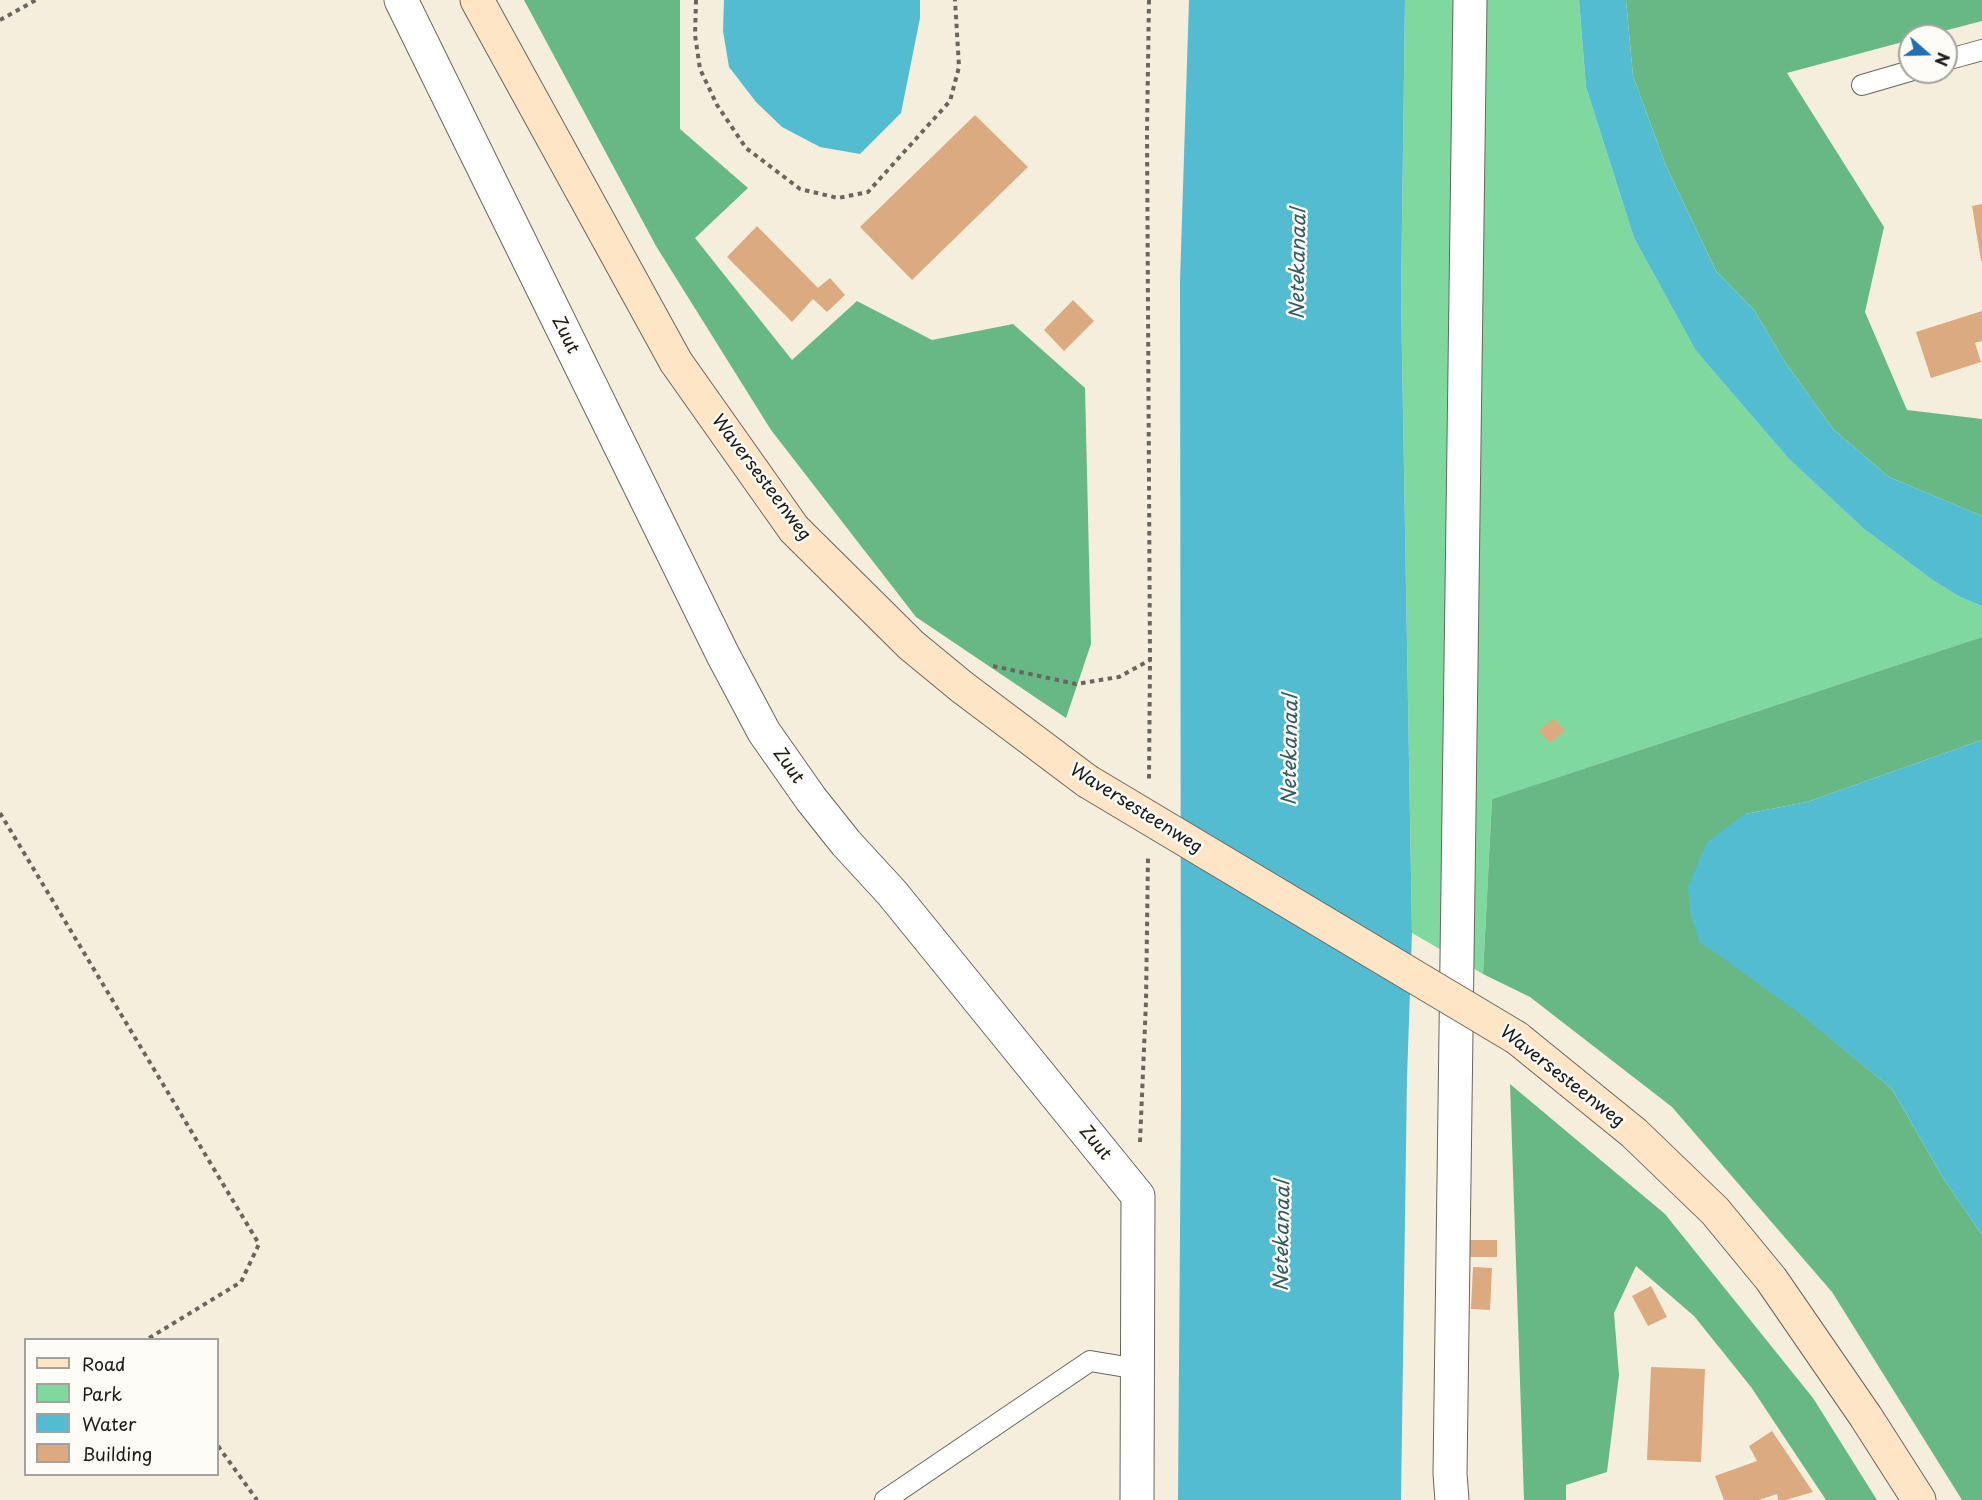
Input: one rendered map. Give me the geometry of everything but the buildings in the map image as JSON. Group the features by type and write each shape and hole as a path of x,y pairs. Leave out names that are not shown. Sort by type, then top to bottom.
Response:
{"main road":[{"name":"Waversesteenweg","path":"477,0 676,362 794,529 911,645 962,687 1087,781 1517,1038 1634,1132 1715,1211 1771,1279 1866,1417 1919,1500"}],"street":[{"name":"Zuut","path":"401,0 723,655 764,732 811,799 839,834 892,893 1138,1196"},
{"path":"1452,1500 1450,1474 1464,577 1470,0"},
{"path":"1137,1500 1138,1196"}],"lane":[{"path":"1958,57 1982,50"},
{"path":"1862,85 1898,74"},
{"path":"885,1500 1090,1361 1138,1369"}],"path":[{"path":"0,20 36,0"},
{"path":"696,0 696,35 700,69 717,105 746,148 800,189 838,198 868,192 950,101 959,67 955,0"},
{"path":"1149,0 1147,333 1149,790"},
{"path":"987,664 1076,684 1119,677 1150,660"},
{"path":"0,813 259,1244 242,1282 149,1338"},
{"path":"1138,1196 1146,1002 1148,849"},
{"path":"219,1447 257,1500"}],"green space":[{"path":"524,0 680,0 680,129 748,188 695,238 792,360 857,301 932,340 1013,324 1085,388 1091,644 1066,718 916,617 771,430 656,246"},
{"path":"1405,0 1579,0 1586,87 1634,238 1696,351 1789,459 1864,529 1934,581 1960,597 1982,606 1982,637 1492,799 1483,974 1412,933 1401,297"},
{"path":"1626,0 1982,0 1982,21 1958,27 1958,24 1898,24 1898,43 1787,73 1884,227 1865,312 1907,410 1982,419 1982,516 1889,477 1833,429 1785,362 1754,310 1716,271 1666,166 1633,76"},
{"path":"1982,637 1982,740 1807,802 1745,814 1800,1013 1892,1089 1943,1178 1982,1235 1982,1500 1962,1500 1832,1292 1672,1107 1530,997 1483,974 1492,799"},
{"path":"1510,1084 1665,1214 1813,1398 1877,1500 1826,1500 1751,1387 1694,1316 1636,1266 1614,1313 1619,1375 1607,1472 1566,1485 1566,1500 1524,1500"}],"water":[{"path":"724,0 920,0 920,18 901,113 860,154 820,147 782,127 756,102 729,67 723,31"},
{"name":"Netekanaal","path":"1189,0 1405,0 1401,297 1412,933 1407,1078 1401,1500 1178,1500 1181,1096 1180,281"},
{"path":"1579,0 1626,0 1633,76 1666,166 1716,271 1754,310 1785,362 1833,429 1889,477 1982,516 1982,606 1960,597 1934,581 1864,529 1789,459 1696,351 1634,238 1586,87"},
{"path":"1982,740 1982,1235 1943,1178 1892,1089 1799,1013 1699,941 1690,912 1688,887 1707,842 1745,814 1807,802"}]}
